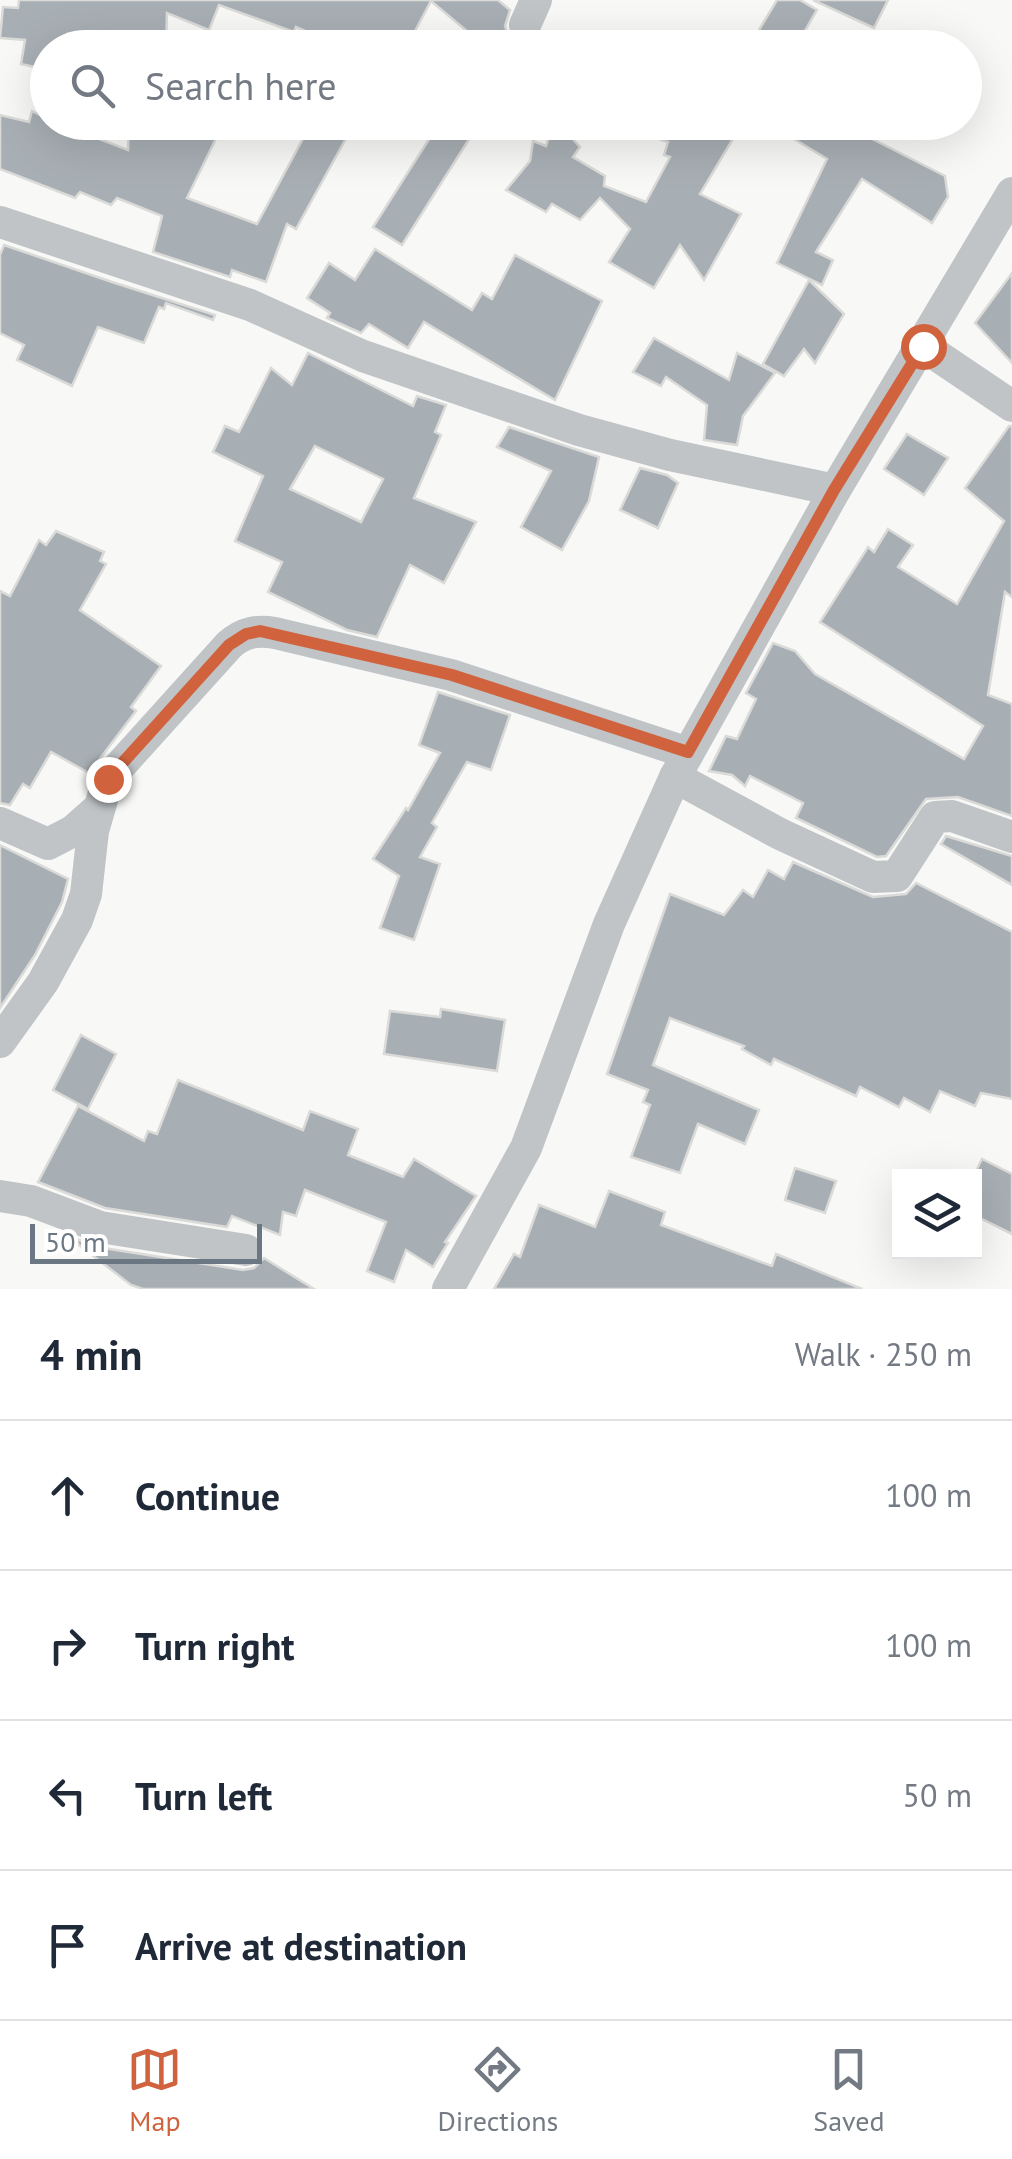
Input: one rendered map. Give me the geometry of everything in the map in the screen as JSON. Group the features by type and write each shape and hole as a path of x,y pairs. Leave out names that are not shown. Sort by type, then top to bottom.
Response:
{"street":[{"path":"451,1288 526,1148 609,924 682,765 834,490 1012,193"},
{"path":"0,222 250,305 363,356 579,430 670,455 834,490"},
{"path":"923,346 1012,406"},
{"path":"0,1042 43,982 77,920 86,894 99,808 108,779 229,645 246,634 260,631 452,675 682,765 780,834 873,877 897,876 935,816 952,816 1012,837"},
{"path":"0,823 48,844 74,831 99,808"},
{"path":"1,1198 31,1201 100,1227 246,1250"}],"building":[{"path":"19,0 498,0 510,10 506,30 466,30 431,1 416,30 288,30 219,5 209,30 167,13 167,30 30,30 30,66 21,64 25,40 0,38 3,7 18,8"},
{"path":"777,0 800,0 817,10 805,30 759,30"},
{"path":"813,0 888,0 874,28"},
{"path":"0,115 29,122 30,118 30,140 102,140 128,150 128,140 215,140 187,198 257,224 302,140 345,140 296,229 287,224 266,282 232,270 230,277 153,252 162,216 117,198 111,205 80,192 75,198 0,169"},
{"path":"429,140 469,140 402,245 373,227"},
{"path":"548,140 574,140 580,147 573,157 605,176 604,186 646,202 670,157 664,155 668,142 662,140 732,140 700,194 741,214 704,280 680,245 654,288 609,262 630,229 600,198 580,220 552,204 546,212 506,190 530,161 533,141 546,146"},
{"path":"796,140 874,140 945,176 948,197 932,223 862,179 816,252 833,260 822,285 777,263 827,159"},
{"path":"4,245 215,315 213,320 166,303 164,309 159,307 144,343 98,327 72,386 17,360 24,345 0,333 0,255"},
{"path":"375,249 472,310 482,293 492,299 515,255 602,301 555,400 424,322 408,348 369,324 361,333 327,318 330,313 307,298 329,263 355,280"},
{"path":"1012,273 1012,363 975,323"},
{"path":"809,280 844,314 815,363 804,349 784,376 763,364"},
{"path":"654,338 729,380 737,353 775,373 743,416 737,445 704,440 707,405 666,377 661,386 633,372"},
{"path":"308,353 413,406 417,396 446,405 435,432 441,435 414,498 476,522 444,583 410,565 377,637 347,630 268,592 282,562 235,541 263,476 213,452 225,426 239,432 271,368 292,385","holes":["315,446 383,479 361,522 290,489"]},
{"path":"1009,426 1012,597 1005,592 988,695 1012,704 1012,816 958,797 926,799 886,856 877,857 796,818 803,803 750,776 745,786 732,775 709,771 726,736 737,739 756,699 746,693 773,643 795,651 815,674 964,759 983,726 820,622 868,547 874,552 888,529 913,545 898,567 957,604 1004,521 965,488"},
{"path":"509,427 599,457 589,501 562,550 521,527 551,471 497,447"},
{"path":"907,434 948,458 924,495 884,469"},
{"path":"640,468 667,475 678,483 658,528 620,510"},
{"path":"56,531 104,552 100,561 106,564 80,610 161,666 131,707 136,711 89,773 51,752 30,788 23,784 10,805 0,803 0,591 10,596 39,540 46,545"},
{"path":"438,692 510,715 491,770 467,762 432,823 437,827 420,857 440,864 414,940 380,928 399,876 373,859 408,810 440,753 419,745"},
{"path":"946,836 1012,856 1012,885 941,844"},
{"path":"0,845 68,879 62,902 35,955 0,1008"},
{"path":"793,862 873,897 906,894 916,883 1012,932 1012,1099 981,1093 975,1106 940,1091 930,1112 904,1098 899,1107 860,1087 856,1096 774,1059 771,1065 742,1049 744,1046 670,1018 653,1065 759,1110 745,1144 698,1124 680,1173 631,1157 650,1105 643,1102 648,1090 607,1074 670,894 724,915 743,890 753,897 768,870 784,879"},
{"path":"441,1009 505,1020 497,1071 384,1054 390,1011 440,1017"},
{"path":"81,1035 116,1054 88,1109 53,1090"},
{"path":"178,1080 303,1130 310,1111 358,1129 348,1155 403,1177 414,1159 476,1196 433,1267 406,1250 394,1282 367,1271 386,1222 305,1190 296,1216 283,1212 280,1235 232,1216 227,1227 105,1208 38,1182 78,1106 144,1141 148,1131 157,1134"},
{"path":"982,1159 1012,1174 1012,1234 982,1219 982,1169 977,1169"},
{"path":"795,1168 836,1181 825,1213 785,1200"},
{"path":"609,1191 665,1212 661,1225 772,1266 776,1254 862,1289 494,1289 514,1254 520,1257 539,1205 595,1227"},
{"path":"66,1235 97,1247 243,1270 254,1268 264,1258 314,1289 143,1289 131,1285"}],"route":[{"path":"108,779 229,645 246,634 260,631 452,675 620,733 688,752 834,490 923,346"}]}
